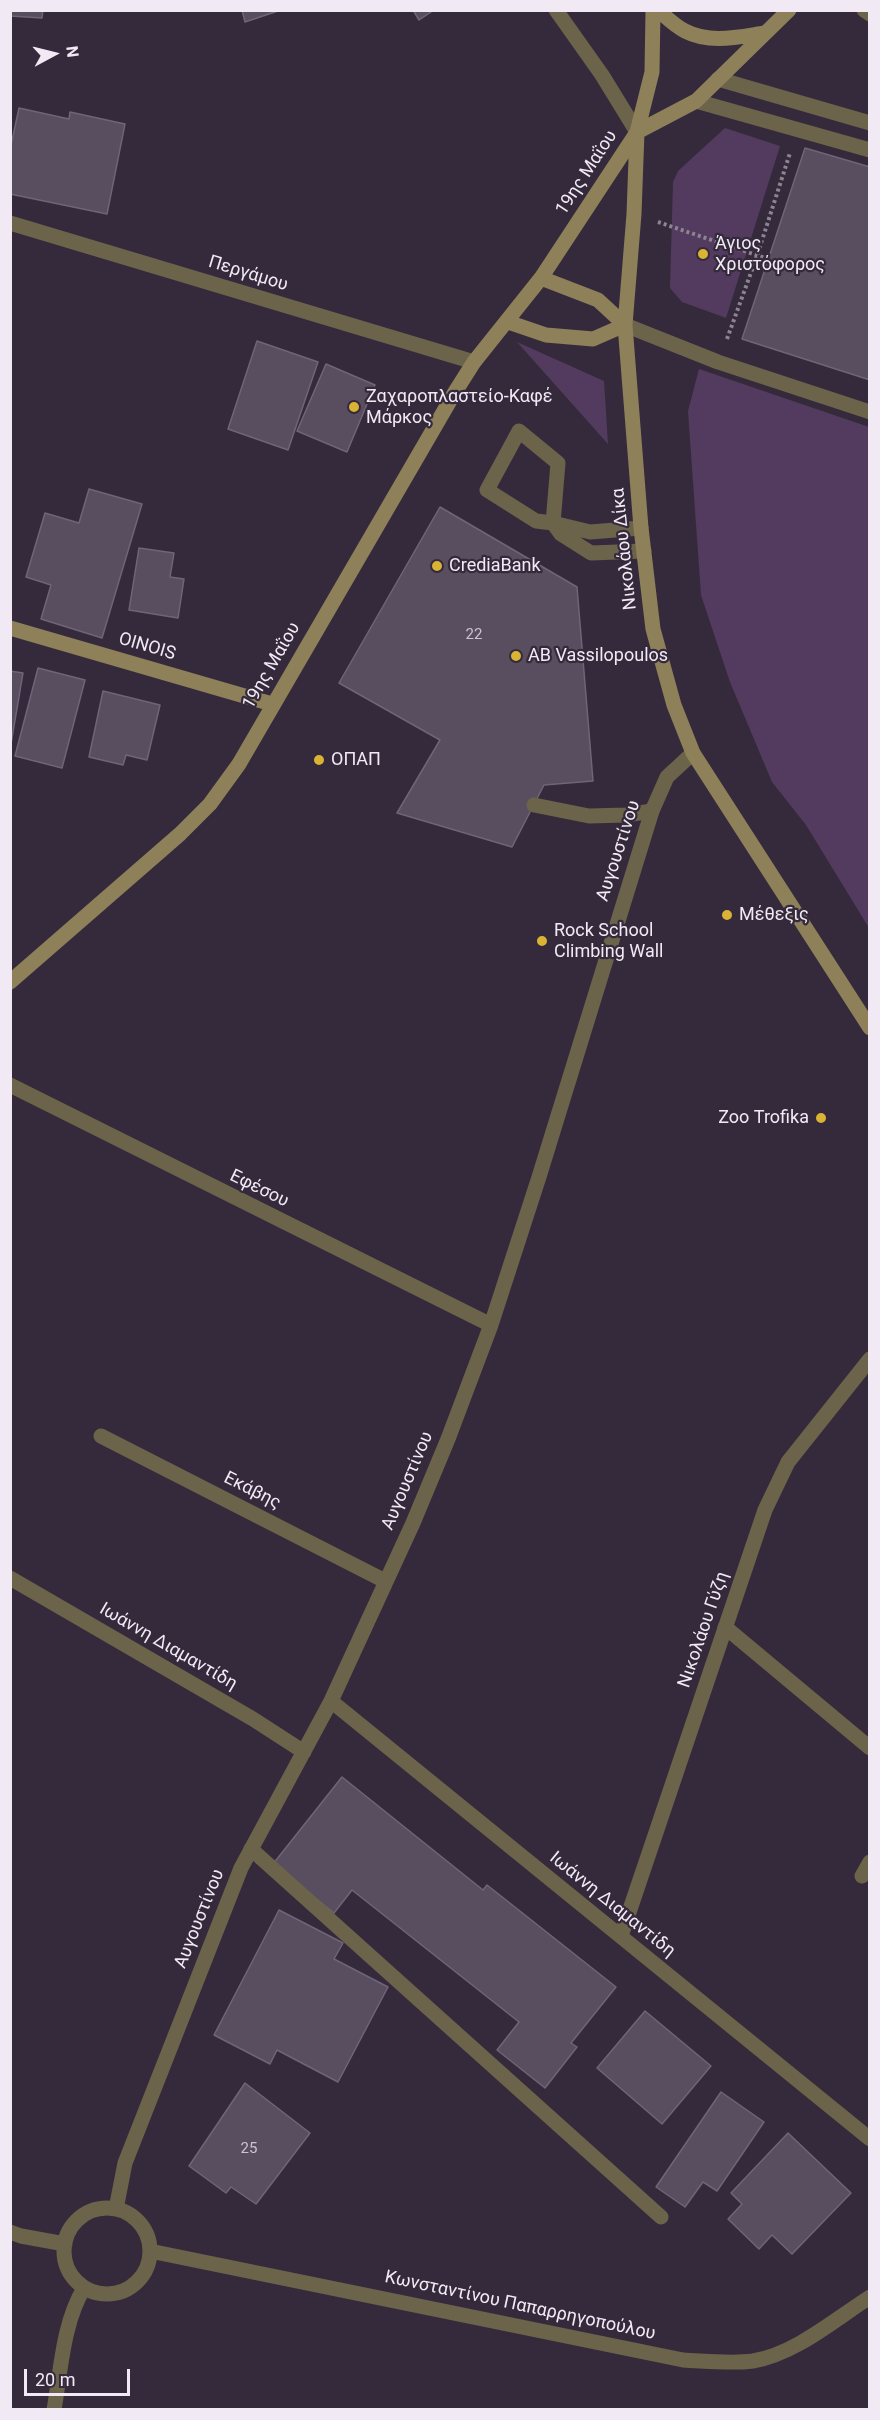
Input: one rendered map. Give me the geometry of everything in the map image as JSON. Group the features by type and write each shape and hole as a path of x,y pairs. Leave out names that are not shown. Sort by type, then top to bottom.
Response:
{"street":[{"path":"556,10 602,75 637,132"},
{"name":"Νικολάου Δίκα","path":"653,10 652,72 637,132 634,214 625,325 653,629 674,705 693,753 870,1028"},
{"path":"658,10 683,30 702,37 721,39 765,33"},
{"name":"19ης Μαΐου","path":"10,982 180,834 210,804 239,764 272,704 474,363 541,278 637,132 696,101 789,10"},
{"path":"864,10 870,14"},
{"path":"718,79 870,123"},
{"path":"696,101 870,150"},
{"name":"Περγάμου","path":"10,223 474,363"},
{"path":"541,278 598,300 625,325 718,362 870,412"},
{"path":"508,321 546,335 593,339 625,325"},
{"path":"642,528 590,532 553,523 536,521 487,490 519,431 558,463 553,523 561,534 591,553 644,550"},
{"name":"OINOIS","path":"10,628 272,704"},
{"name":"Αυγουστίνου","path":"116,2209 125,2163 241,1868 331,1701 417,1513 490,1325 539,1177 652,811 667,777 693,753"},
{"path":"534,805 589,816 626,815 652,811"},
{"name":"Εφέσου","path":"10,1085 490,1325"},
{"name":"Νικολάου Γύζη","path":"621,1936 765,1510 788,1462 870,1359"},
{"name":"Εκάβης","path":"101,1436 385,1581"},
{"name":"Ιωάννη Διαμαντίδη","path":"10,1578 253,1719 304,1752"},
{"path":"725,1627 870,1748"},
{"name":"Ιωάννη Διαμαντίδη","path":"331,1701 870,2139"},
{"path":"251,1849 661,2217"},
{"path":"116,2209 130,2214 148,2236 150,2251 148,2264 143,2276 128,2289 109,2295 96,2293 84,2288 68,2268 65,2244 78,2220 89,2212 116,2209"},
{"path":"10,2232 65,2244"},
{"name":"Κωνσταντίνου Παπαρρηγοπούλου","path":"150,2251 683,2360 725,2363 754,2361 797,2344 870,2297"},
{"path":"54,2409 67,2334 77,2300 84,2288"}],"path":[{"path":"718,362 757,256 797,129"},
{"path":"634,214 768,259"}],"shaded area":[{"path":"725,128 780,146 726,318 682,302 670,288 673,182 678,171"},
{"path":"517,342 604,381 608,444"},
{"path":"699,369 869,427 869,928 806,825 772,782 730,682 701,595 688,411"}],"building":[{"path":"10,10 43,10 42,18 10,16"},
{"path":"242,10 281,10 245,22"},
{"path":"413,10 434,10 419,20"},
{"path":"19,108 69,119 70,112 125,124 107,214 10,194 10,150"},
{"path":"805,148 870,167 870,380 742,339"},
{"path":"257,341 318,362 288,450 228,429"},
{"path":"326,364 375,385 347,452 297,431"},
{"path":"89,489 142,504 102,638 41,619 51,585 26,577 45,513 79,523"},
{"path":"440,507 577,587 593,781 544,785 512,847 397,813 440,740 339,683"},
{"path":"139,548 174,553 170,577 184,579 178,618 129,610"},
{"path":"38,668 85,680 62,768 15,756"},
{"path":"10,671 23,673 10,750"},
{"path":"103,691 160,705 147,760 126,755 123,765 89,757"},
{"path":"342,1777 483,1890 487,1885 616,1987 571,2043 577,2047 545,2088 497,2050 519,2022 352,1890 334,1913 273,1864"},
{"path":"279,1910 343,1943 334,1959 388,1987 338,2082 277,2050 270,2064 214,2035"},
{"path":"645,2011 711,2066 662,2124 597,2068"},
{"path":"245,2083 310,2133 256,2204 231,2187 226,2193 189,2166"},
{"path":"721,2092 764,2122 717,2191 703,2182 685,2207 656,2187"},
{"path":"788,2133 851,2193 792,2254 772,2235 759,2249 728,2219 742,2204 731,2193"}],"place":[{"name":"Άγιος Χριστόφορος","path":"703,254"},
{"name":"Ζαχαροπλαστείο-Καφέ Μάρκος","path":"354,407"},
{"name":"CrediaBank","path":"437,566"},
{"name":"AB Vassilopoulos","path":"516,656"},
{"name":"ΟΠΑΠ","path":"319,760"},
{"name":"Μέθεξις","path":"727,915"},
{"name":"Rock School Climbing Wall","path":"542,941"},
{"name":"Zoo Trofika","path":"821,1118"}]}
